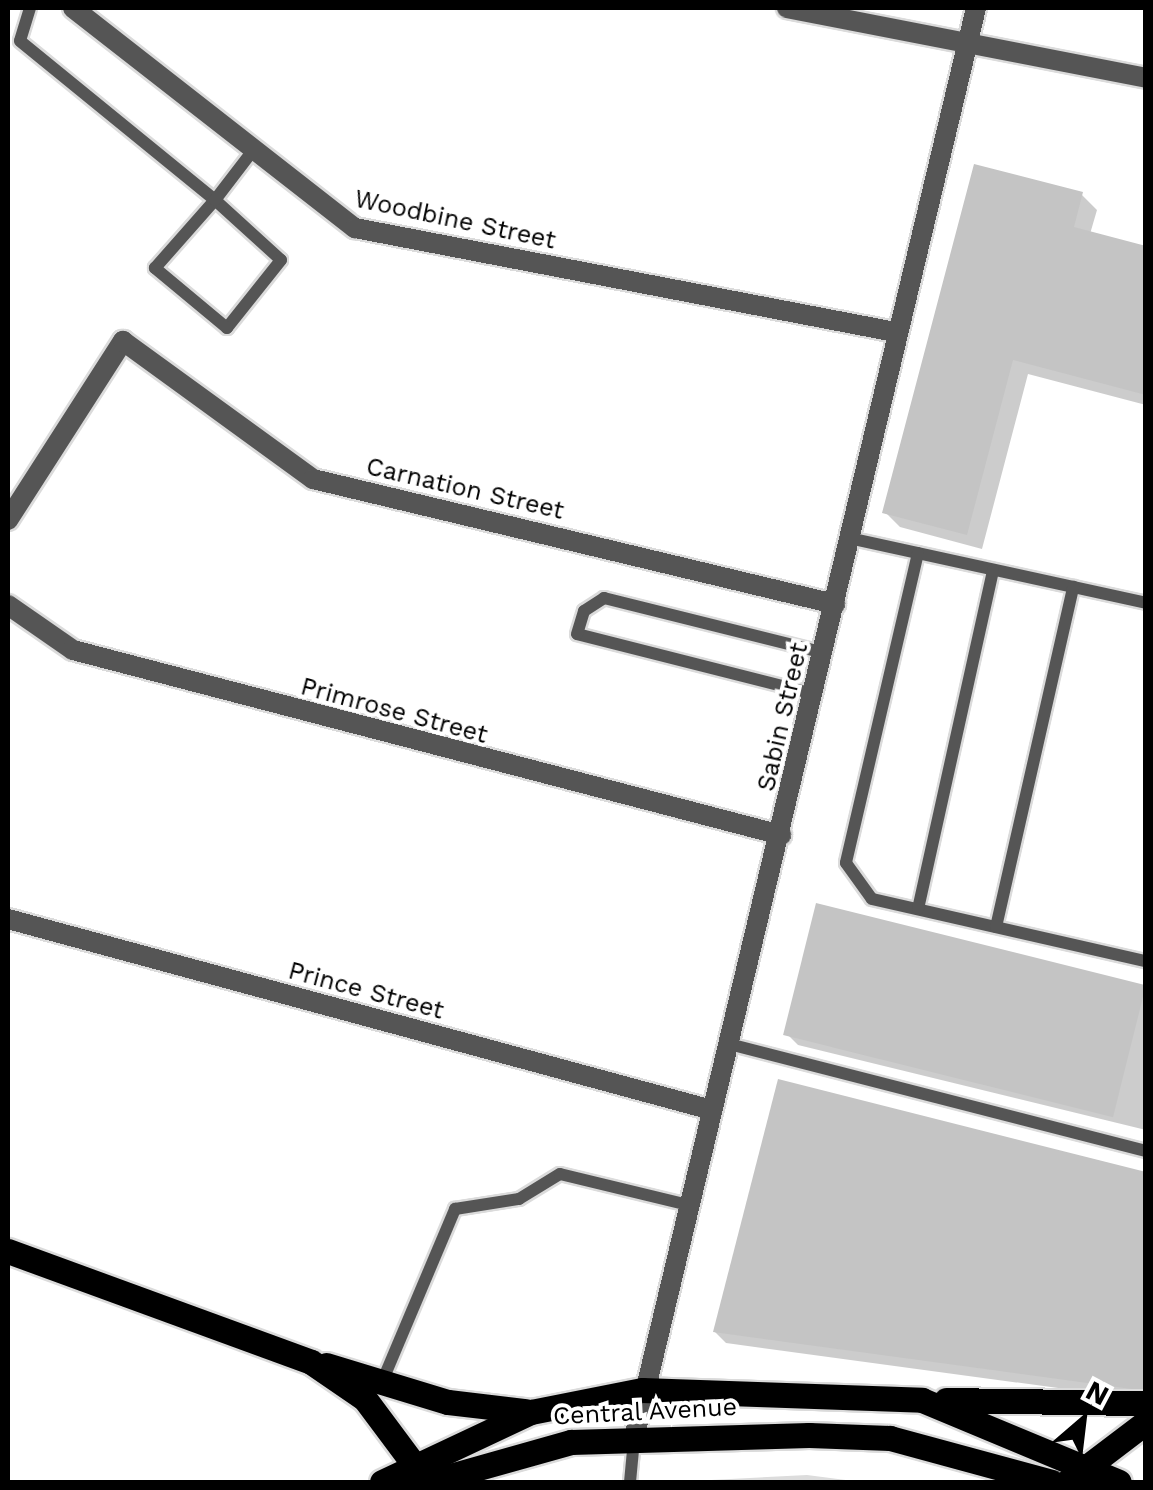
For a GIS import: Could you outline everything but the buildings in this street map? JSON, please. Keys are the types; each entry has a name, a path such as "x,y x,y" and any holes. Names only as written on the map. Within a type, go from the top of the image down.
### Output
{"main road":[{"path":"8,1251 312,1362 382,1382 531,1412"},
{"path":"312,1362 365,1399 418,1470"},
{"name":"Central Avenue","path":"531,1412 642,1390 922,1400 1076,1474 1118,1482"},
{"path":"922,1400 1146,1402"},
{"path":"382,1482 418,1470 446,1446 531,1412"},
{"path":"1076,1474 1146,1422"},
{"name":"Central Avenue","path":"418,1470 450,1476 513,1454 634,1438 890,1438 1052,1482"}],"street":[{"name":"Woodbine Street","path":"73,8 251,153 356,228 896,332"},
{"path":"787,8 1146,78"},
{"name":"Sabin Street","path":"634,1438 642,1390 781,835 852,539 896,332 976,8"},
{"name":"Carnation Street","path":"8,520 123,341 313,478 836,604"},
{"name":"Primrose Street","path":"8,606 73,650 781,835"},
{"name":"Prince Street","path":"8,918 712,1110"}],"lane":[{"path":"30,8 20,41 215,200 281,260 227,328 155,268 215,200 251,153"},
{"path":"852,539 1146,603"},
{"path":"918,553 846,863 872,898 1146,961"},
{"path":"918,909 992,570"},
{"path":"996,927 1073,587"},
{"path":"814,694 577,634 584,611 604,598 824,652"},
{"path":"729,1044 1146,1150"},
{"path":"382,1382 455,1208 519,1200 560,1174 688,1206"},
{"path":"630,1482 634,1438"}],"shaded area":[{"path":"807,1475 861,1482 673,1482"}]}
